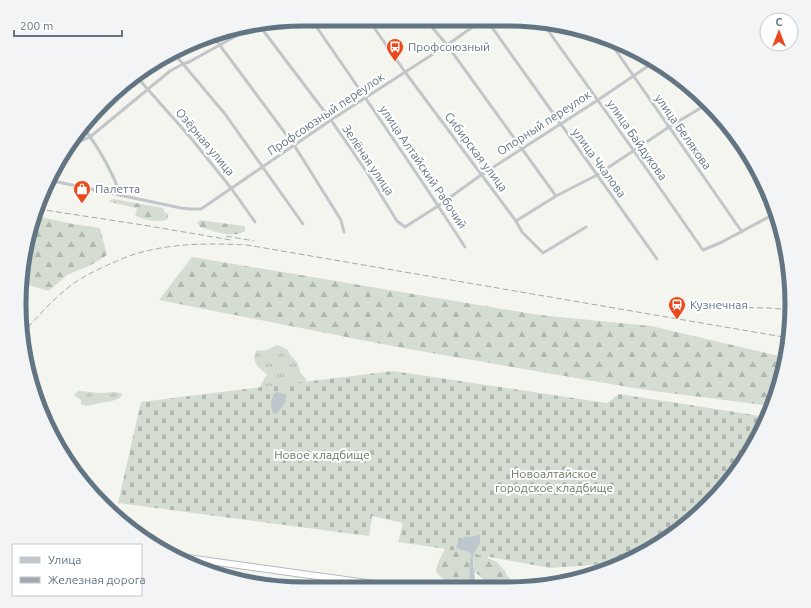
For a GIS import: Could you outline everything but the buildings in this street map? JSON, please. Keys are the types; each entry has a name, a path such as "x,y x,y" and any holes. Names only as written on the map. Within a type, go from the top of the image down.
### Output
{"highway":[{"path":"194,559 360,582"}],"street":[{"name":"улица Алтайский Рабочий","path":"316,26 465,247"},
{"name":"Сибирская улица","path":"373,26 516,221 522,232 543,253 586,227"},
{"path":"432,26 556,196"},
{"name":"Профсоюзный переулок","path":"121,196 181,208 201,209 365,97 476,26"},
{"name":"улица Чкалова","path":"489,26 657,259"},
{"name":"Зелёная улица","path":"262,29 331,120 366,171 396,220 405,227"},
{"name":"улица Байдукова","path":"547,29 703,250 742,232"},
{"path":"78,142 90,137 170,71 190,62 242,33"},
{"path":"216,40 294,145 341,220 344,232"},
{"name":"улица Белякова","path":"614,47 742,232"},
{"path":"177,57 225,114 303,224"},
{"name":"Опорный переулок","path":"405,227 438,206 481,175 649,65"},
{"name":"Озёрная улица","path":"139,80 190,137 231,188 255,222"},
{"path":"516,221 556,196 597,175 669,127 703,106"},
{"path":"86,131 117,184 121,196"},
{"path":"55,181 121,196"},
{"path":"742,232 770,216"}],"green space":[{"path":"114,199 163,208 168,214 168,219 156,221 138,217 135,215 137,210 136,208 109,201"},
{"path":"40,217 100,228 107,255 91,265 67,275 49,291 27,285 31,250"},
{"path":"200,220 243,226 245,227 245,231 234,234 217,232 200,227 197,223"},
{"path":"192,257 539,315 651,326 780,356 776,376 766,405 646,390 397,347 159,300"},
{"path":"278,345 288,350 290,355 296,361 302,375 306,379 307,386 260,388 267,374 261,370 255,362 254,359 256,351 268,350"},
{"path":"393,371 607,403 619,394 761,416 748,443 728,473 704,501 676,525 646,545 604,564 550,568 398,542 403,523 372,516 369,536 118,503 141,402"},
{"path":"78,391 99,393 117,392 122,394 122,396 112,401 86,406 81,404 81,400 74,394"},
{"path":"447,546 471,554 469,570 470,582 449,582 444,580 436,572"},
{"path":"474,551 487,554 488,558 497,562 505,571 507,576 514,582 486,582 474,572"}],"shaded area":[{"path":"277,392 285,394 286,399 278,413 274,414 271,409 271,404 274,394"},
{"path":"479,534 480,536 480,542 479,546 474,552 473,557 475,582 470,582 471,554 456,547 459,540 463,539 464,537"}],"railway":[{"path":"43,210 231,240"},
{"path":"226,236 254,241"},
{"path":"27,328 46,307 74,283 112,263 132,255 160,248 218,244 247,245 783,337"},
{"path":"712,307 785,309"}],"place":[{"name":"Профсоюзный","path":"395,62"},
{"name":"Палетта","path":"82,204"},
{"name":"Кузнечная","path":"677,320"}],"park label":[{"name":"Новое кладбище","path":"322,455"},
{"name":"Новоалтайское городское кладбище","path":"554,481"}]}
